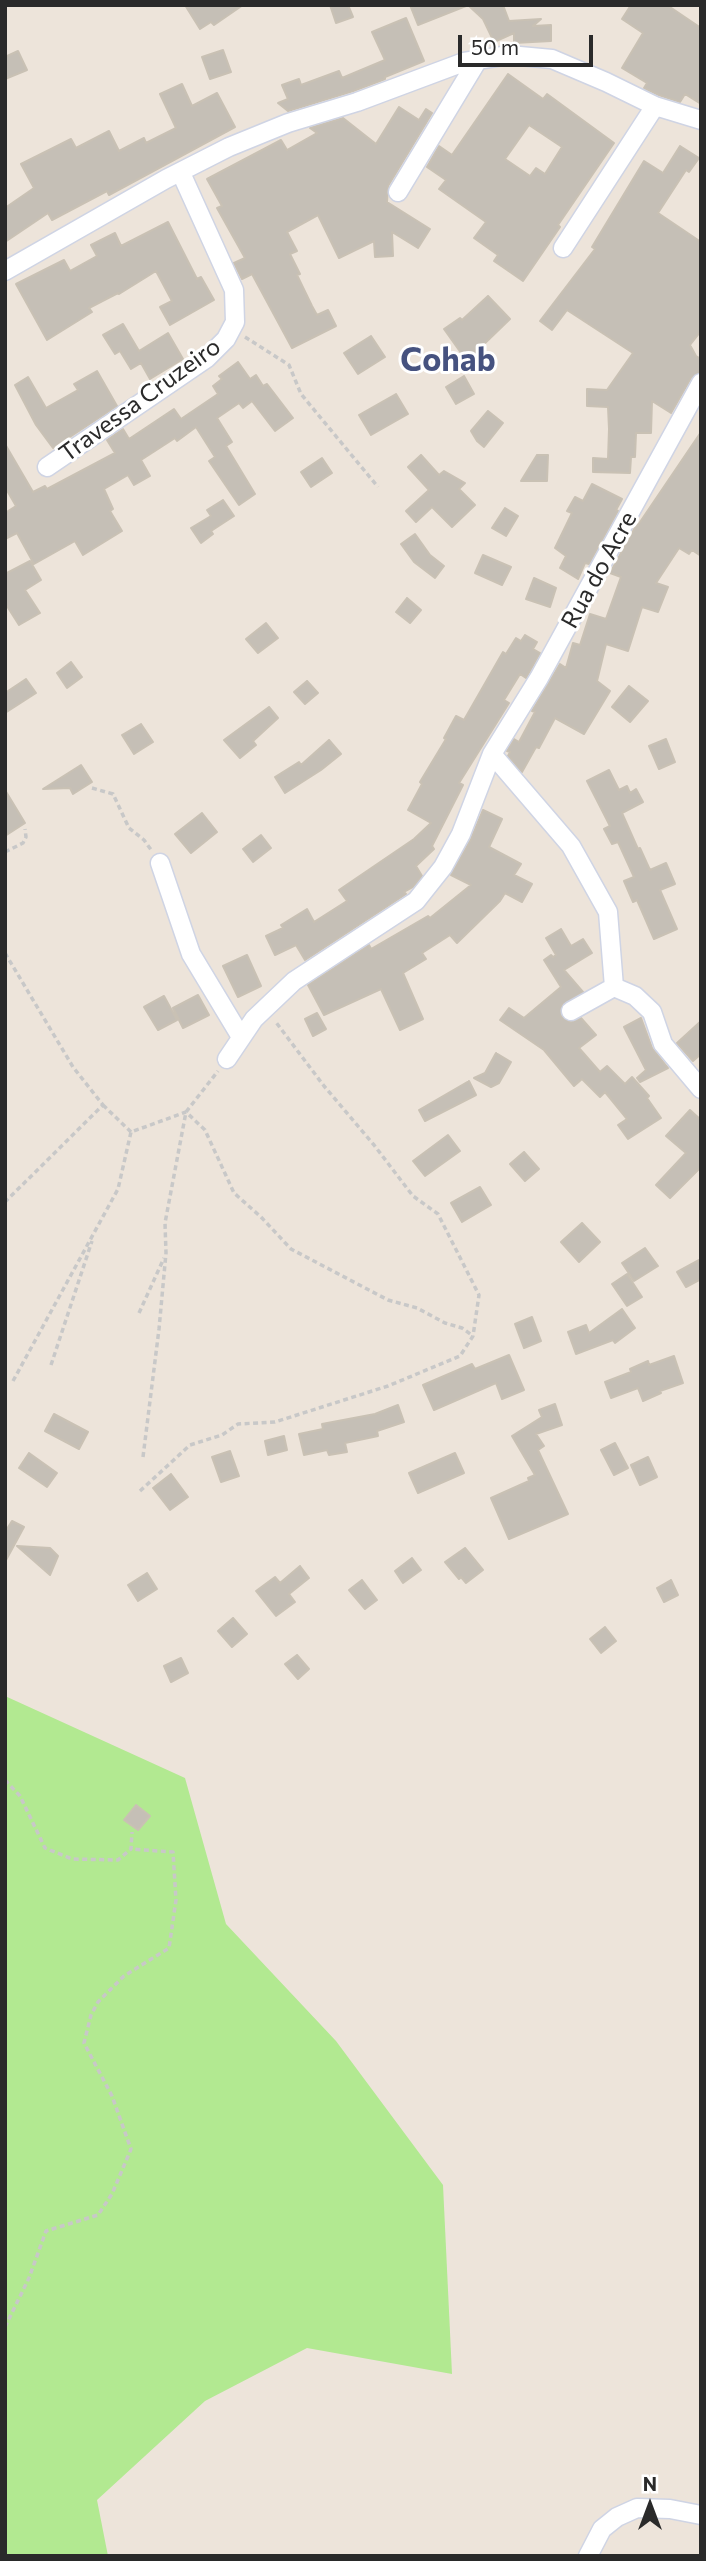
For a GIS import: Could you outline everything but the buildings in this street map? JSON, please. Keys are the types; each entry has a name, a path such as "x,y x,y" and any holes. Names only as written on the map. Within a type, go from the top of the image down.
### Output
{"street":[{"path":"5,271 229,148 288,122 356,102 437,71 480,58 509,55 552,59 655,106 701,120"},
{"path":"398,192 480,58"},
{"path":"563,248 655,106"},
{"name":"Travessa Cruzeiro","path":"47,467 207,358 226,339 232,328 237,315 234,290 181,173"},
{"name":"Rua do Acre","path":"227,1059 265,1007 307,970 416,901 443,867 461,834 492,754 539,678 701,383"},
{"path":"492,754 571,846 608,912 614,987"},
{"path":"160,863 191,954 241,1037"},
{"path":"571,1011 614,987"},
{"path":"614,987 635,996 652,1012 663,1044 701,1089"},
{"path":"588,2556 602,2529 617,2517 637,2508 670,2509 701,2515"}],"path":[{"path":"232,328 289,365 302,394 378,486"},
{"path":"92,788 113,794 129,828 144,840 160,863"},
{"path":"5,852 23,843 26,837 24,830"},
{"path":"5,953 73,1067 103,1105 131,1132"},
{"path":"140,1491 190,1445 222,1435 238,1424 275,1422 388,1387 460,1356 473,1336 480,1295 438,1214 413,1196 324,1086 265,1007"},
{"path":"143,1457 166,1253 165,1223 186,1112 227,1059"},
{"path":"5,1202 103,1105"},
{"path":"186,1112 205,1130 234,1193 291,1249 388,1300 417,1308 445,1323 462,1328 473,1336"},
{"path":"131,1132 186,1112"},
{"path":"13,1381 118,1189 131,1132"},
{"path":"51,1365 95,1230"},
{"path":"139,1313 166,1253"},
{"path":"5,1780 20,1796 46,1848 72,1859 93,1861 118,1860 131,1849 173,1852 176,1900 169,1948 124,1976 98,2002 91,2015 84,2043 112,2096 131,2149 112,2194 97,2215 46,2231 29,2278 5,2327"},
{"path":"131,1849 132,1832"}],"green space":[{"path":"5,1696 185,1778 226,1924 336,2041 443,2185 452,2374 307,2348 205,2401 97,2500 108,2556 5,2556"}],"district":[{"name":"Cohab","path":"448,360"}]}
